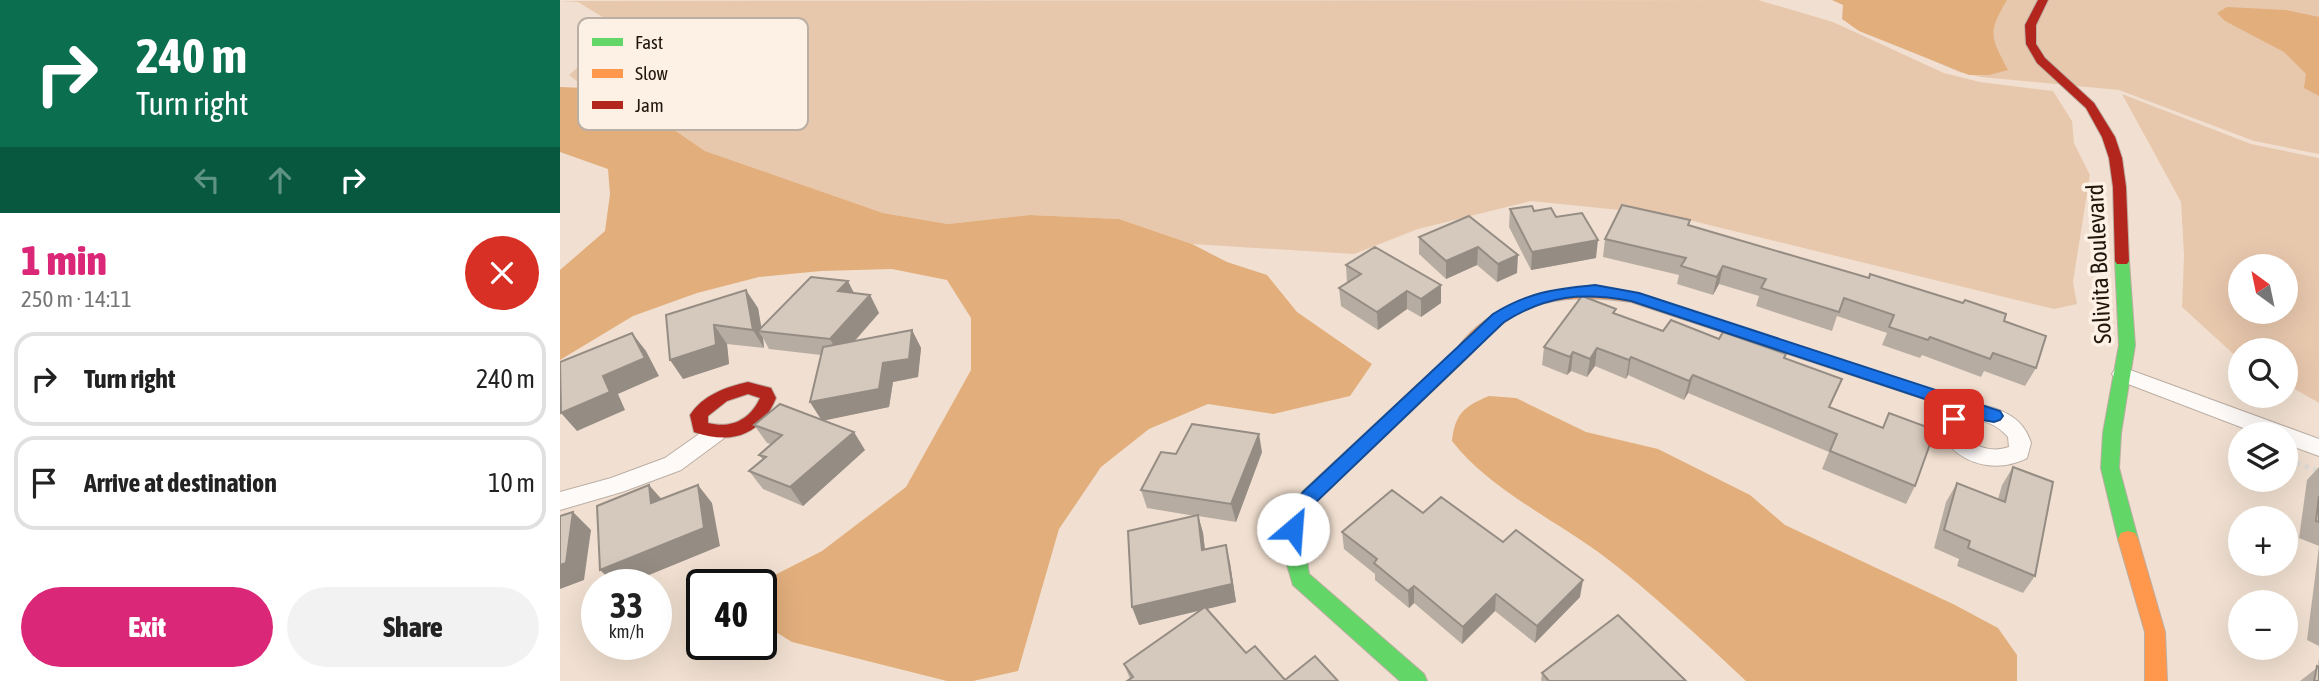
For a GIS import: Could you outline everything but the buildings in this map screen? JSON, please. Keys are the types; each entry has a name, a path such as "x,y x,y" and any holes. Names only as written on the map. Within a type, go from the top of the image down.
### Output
{"street":[{"name":"Solivita Boulevard","path":"2043,0 2028,25 2032,47 2095,112 2106,129 2117,163 2127,344 2110,440 2112,484 2149,609 2158,666 2156,681"},
{"path":"1416,681 1300,579 1293,561 1293,529 1309,497 1499,318 1523,303 1553,295 1595,290 1633,297 1994,416"},
{"path":"2122,374 2249,422"},
{"path":"560,501 614,486 673,464 716,433"},
{"path":"2298,441 2319,449"}],"path":[{"path":"2298,464 2319,471"}],"shaded area":[{"path":"1758,0 1833,22 1944,73 1980,82 2053,91 2072,121 2074,143 2090,175 2073,282 2077,304 2054,309 1668,215 1531,201 1418,229 1354,254 1192,244 1119,219 1030,215 948,224 883,213 705,151 674,130 808,130 808,18 604,18 578,2 560,1"},
{"path":"1832,0 2007,0 1996,20 1994,35 2008,70 1989,75 1969,75 1859,31 1842,19 1843,5"},
{"path":"1845,0 2319,0 2319,154 2254,141 2119,90 1981,77 1959,72 1873,34"},
{"path":"2227,7 2286,10 2319,17 2319,96 2304,88 2306,74 2284,52 2225,21 2217,13"},
{"path":"578,67 578,82 569,75"},
{"path":"560,87 578,88 578,130 674,130 705,151 883,213 948,224 1030,215 1119,219 1192,244 1227,262 1267,275 1297,312 1372,364 1350,396 1273,414 1208,404 1149,429 1101,467 1059,529 1018,671 973,681 947,681 792,642 777,633 777,574 822,551 906,487 971,370 971,318 947,280 892,269 821,271 759,277 697,293 633,316 560,360 560,270 605,231 610,194 608,169 560,152"},
{"path":"2122,94 2251,144 2319,158 2319,403 2298,391 2298,338 2228,338 2228,349 2182,307 2184,256 2181,202"},
{"path":"1489,396 1516,398 1586,432 1658,449 1750,495 1785,525 1998,628 2017,655 2017,681 1746,681 1620,569 1502,488 1467,458 1452,441 1453,431 1459,417 1468,407"}],"traffic: fast":[{"path":"2122,261 2127,345 2112,433 2110,468 2128,539"},
{"path":"1416,681 1300,579 1293,536 1309,497 1461,354"}],"traffic: slow":[{"path":"1461,354 1496,321 1532,301 1565,294 1616,294 1633,297 1994,416"},
{"path":"2128,539 2155,632 2156,681"}],"traffic: jam":[{"path":"2043,0 2030,25 2031,44 2041,60 2090,105 2109,137 2120,187 2122,261"},
{"path":"748,388 765,392 768,398 764,408 750,423 741,428 721,432 700,427 699,415 715,400 748,388"}],"route":[{"path":"1293,529 1309,497 1499,318 1523,303 1553,295 1595,290 1633,297 1994,416 1971,411 1961,413 1954,419"}]}
